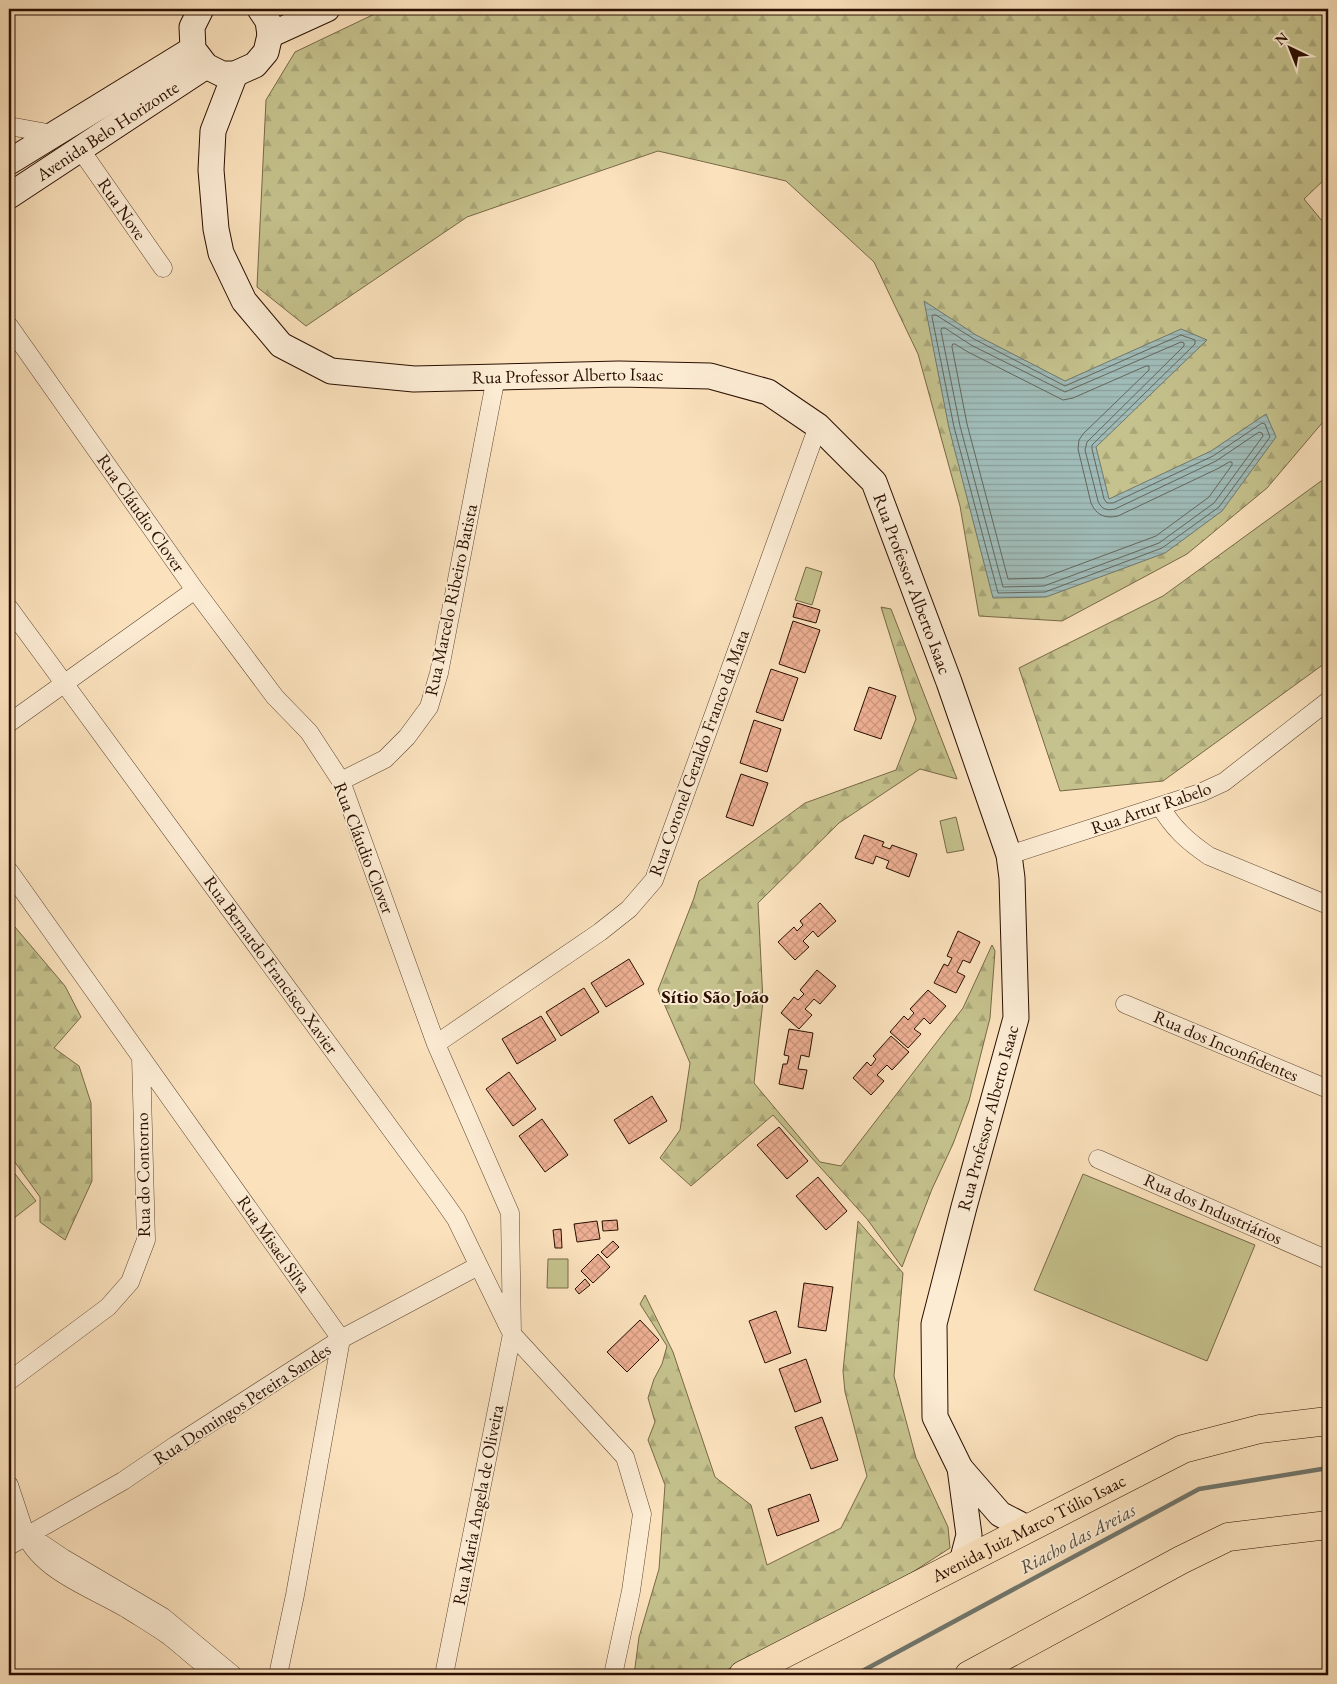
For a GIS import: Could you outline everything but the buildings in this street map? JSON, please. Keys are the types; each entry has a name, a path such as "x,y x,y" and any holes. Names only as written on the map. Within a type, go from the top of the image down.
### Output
{"main road":[{"path":"201,9 192,27 200,58 222,74 235,74 255,66 266,52 270,35 268,22 262,9"},
{"path":"270,35 327,9"},
{"name":"Avenida Belo Horizonte","path":"9,162 53,134 200,58"},
{"name":"Avenida Belo Horizonte","path":"9,196 80,150 200,58"},
{"name":"Rua Professor Alberto Isaac","path":"235,74 213,131 211,170 216,229 221,253 244,301 281,345 331,371 414,379 619,374 710,376 768,392 818,426 874,482 949,682 1009,855 1012,878 1016,1018 934,1324 935,1417 960,1468"},
{"name":"Avenida Juiz Marco Túlio Isaac","path":"743,1675 1183,1449 1260,1429 1328,1421"},
{"path":"960,1468 1000,1514 1027,1528"},
{"path":"960,1468 969,1535 962,1562"},
{"path":"969,1675 1181,1560 1228,1537 1328,1525"}],"street":[{"path":"9,126 53,134"},
{"name":"Rua Nove","path":"80,150 163,268"},
{"name":"Rua Cláudio Clover","path":"9,326 196,590 275,697 309,732 341,781 436,1044 510,1213 512,1334"},
{"name":"Rua Marcelo Ribeiro Batista","path":"341,781 385,759 407,737 428,707 439,673 496,377"},
{"name":"Rua Coronel Geraldo Franco da Mata","path":"436,1044 600,932 629,909 654,880 818,426"},
{"path":"9,723 196,590"},
{"name":"Rua Bernardo Francisco Xavier","path":"9,608 456,1219 512,1334 625,1457 642,1514 631,1591 613,1675"},
{"name":"Rua Artur Rabelo","path":"1009,855 1200,793 1224,782 1328,701"},
{"path":"1160,806 1171,825 1193,845 1209,856 1328,905"},
{"name":"Rua Misael Silva","path":"9,871 341,1339"},
{"name":"Rua dos Inconfidentes","path":"1125,1004 1328,1089"},
{"name":"Rua do Contorno","path":"9,1381 108,1308 130,1282 146,1240 141,1057"},
{"name":"Rua dos Industriários","path":"1098,1158 1328,1260"},
{"name":"Rua Domingos Pereira Sandes","path":"9,1546 123,1482 176,1445 341,1339 478,1266"},
{"name":"Rua Maria Angela de Oliveira","path":"444,1675 512,1334"},
{"path":"278,1675 295,1595 341,1339"},
{"path":"9,1485 30,1546 36,1552 77,1583 124,1608 168,1636 216,1675"},
{"path":"26,1536 35,1539 62,1558 163,1617 233,1675"}],"green space":[{"path":"385,9 1328,9 1328,176 1304,199 1328,228 1328,416 1267,488 1187,554 1062,621 979,616 960,506 918,354 874,262 786,181 658,151 467,217 306,326 257,287 266,100 295,52"},
{"path":"1328,476 1328,661 1163,781 1060,791 1019,668 1163,596"},
{"path":"806,567 822,572 812,605 795,600"},
{"path":"881,607 891,609 957,779 920,769 839,823 758,903 763,1001 754,1083 820,1162 841,1166 963,1008 992,945 995,951 990,1018 969,1101 902,1267 867,1219 773,1115 691,1186 660,1158 680,1130 690,1063 658,990 699,881 805,803 896,770 916,719"},
{"path":"956,817 964,850 947,853 940,821"},
{"path":"9,920 65,986 81,1017 54,1048 79,1066 91,1103 92,1181 65,1240 40,1222 40,1197 9,1154"},
{"path":"9,1166 36,1201 9,1222"},
{"path":"1083,1174 1255,1245 1207,1361 1034,1290"},
{"path":"858,1221 903,1273 894,1376 916,1458 948,1527 950,1548 902,1579 717,1675 634,1675 639,1637 659,1569 665,1485 648,1440 655,1422 648,1398 667,1346 640,1304 645,1295 673,1352 715,1477 751,1505 767,1565 841,1528 867,1476 845,1392 843,1371"},
{"path":"548,1259 568,1259 568,1288 547,1288"}],"water":[{"path":"924,301 976,335 1065,381 1181,329 1207,340 1096,447 1109,499 1211,451 1266,414 1276,437 1222,511 1165,553 1046,597 993,598 949,428"}],"waterway":[{"name":"Riacho das Areias","path":"855,1675 1199,1489 1328,1468"}],"district":[{"name":"Sítio São João","path":"715,996"}]}
